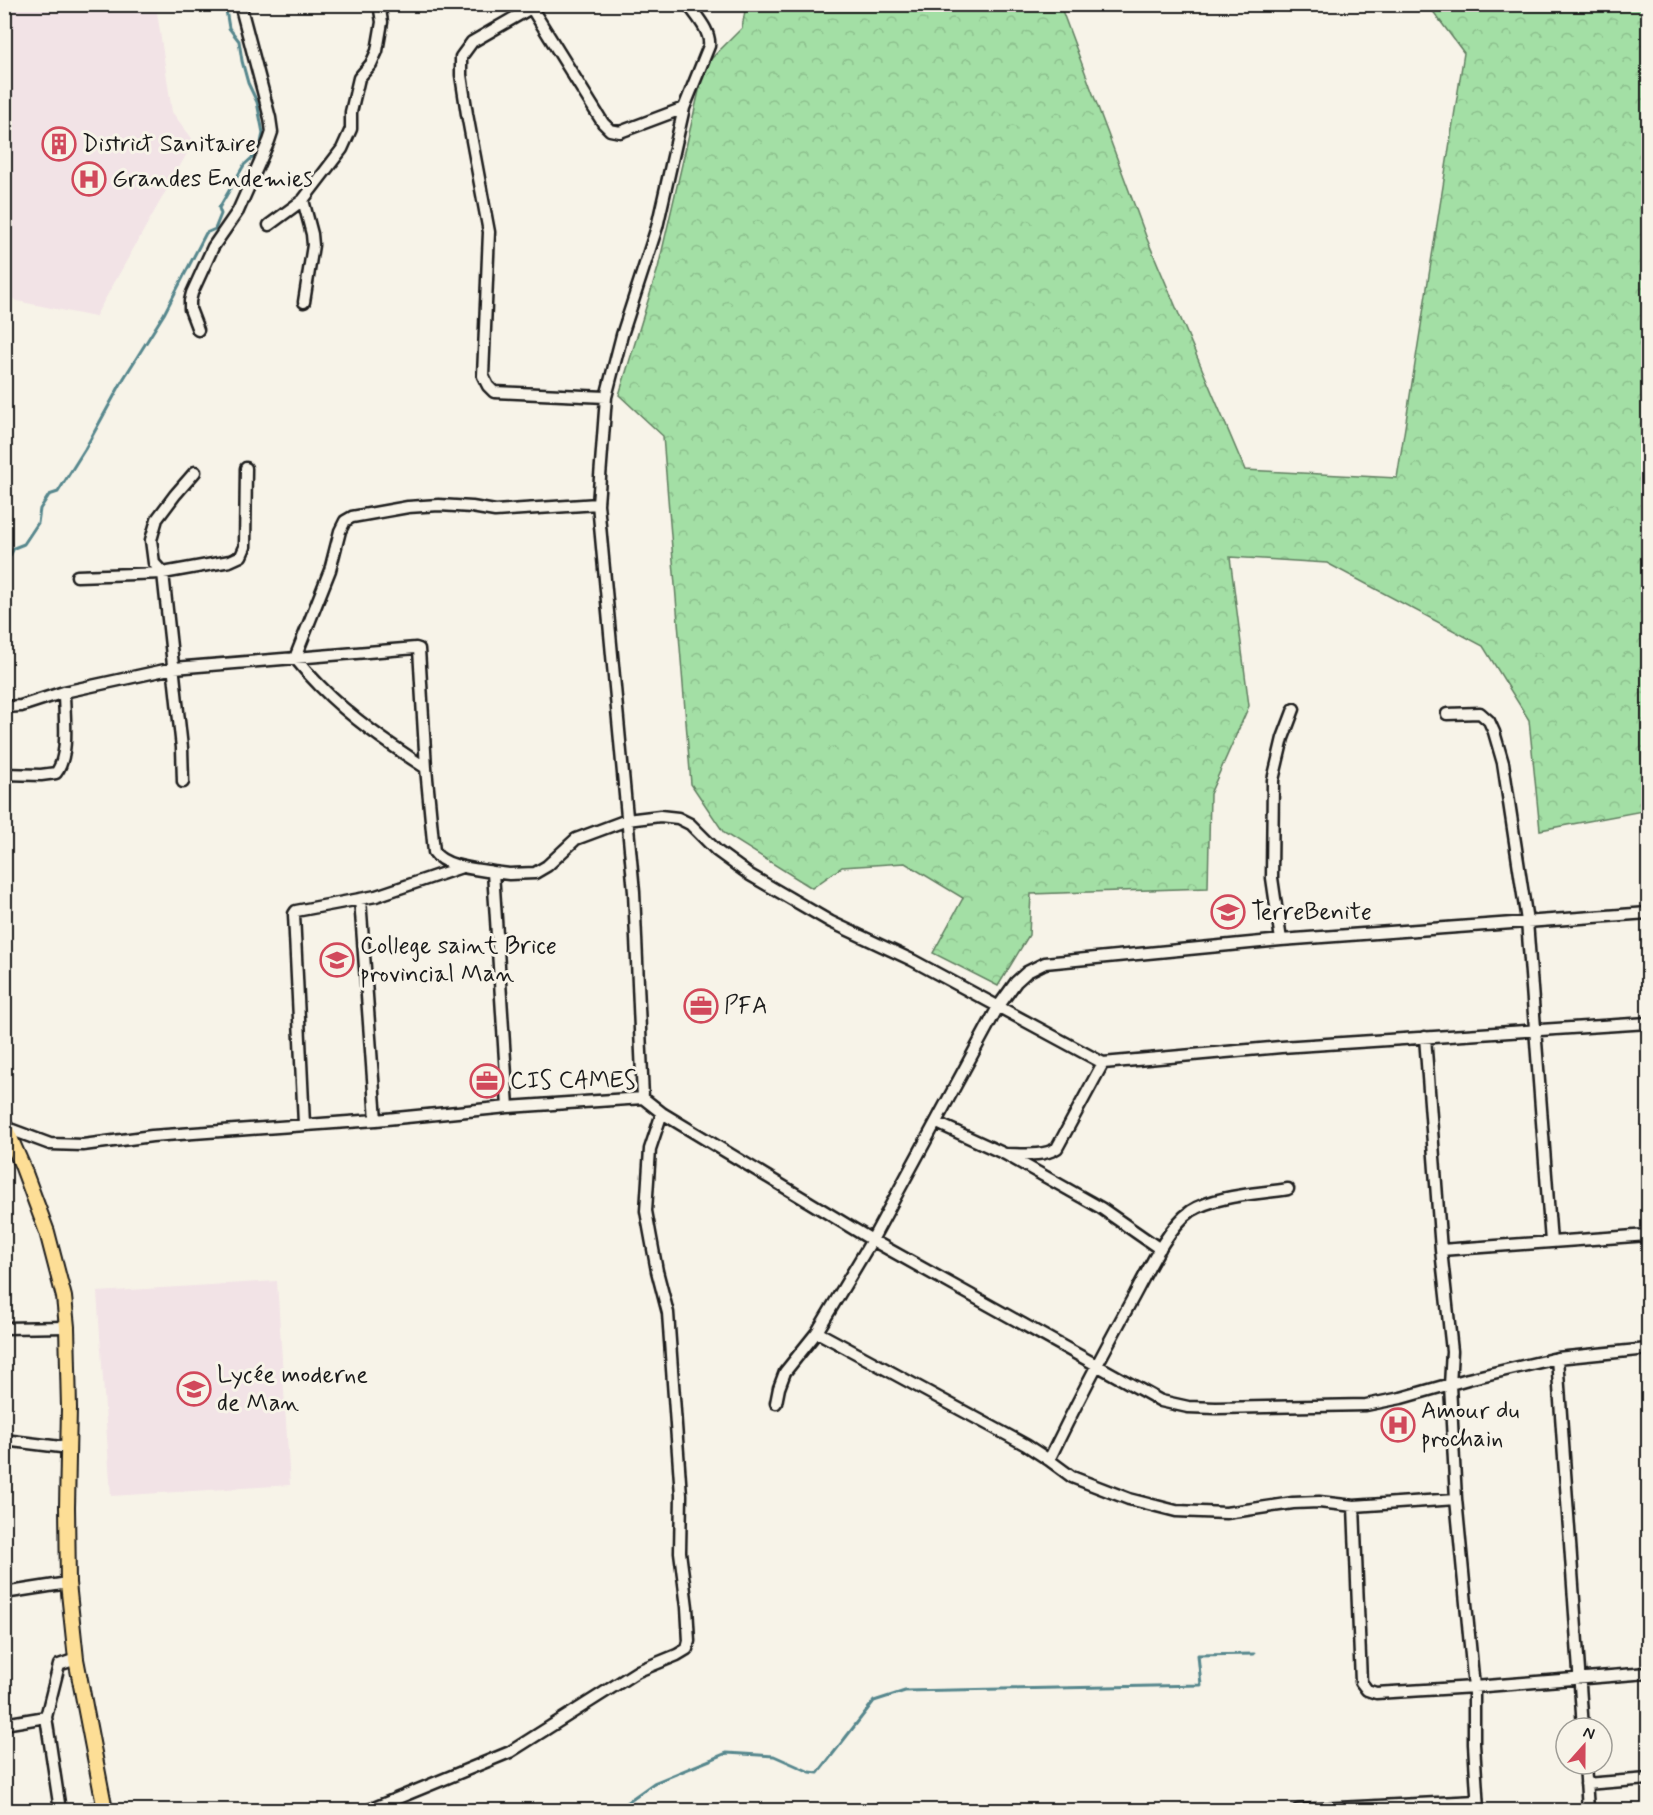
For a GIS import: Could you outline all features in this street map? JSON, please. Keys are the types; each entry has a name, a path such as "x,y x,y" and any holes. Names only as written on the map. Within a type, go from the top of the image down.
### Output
{"main road":[{"path":"6,1126 47,1232 64,1297 67,1327 69,1449 68,1583 76,1659 105,1808"}],"street":[{"path":"198,330 190,309 192,293 213,247 238,211 272,132 240,4"},
{"path":"269,225 303,200 342,149 351,129 351,112 359,78 371,64 376,51 382,22 379,4"},
{"path":"644,1098 634,892 598,504 606,398 622,335 657,227 684,108 709,46 710,39 688,4"},
{"path":"606,398 494,392 483,376 489,232 467,114 461,75 461,57 472,42 530,6 603,123 610,130 620,132 684,108"},
{"path":"303,200 313,245 304,302"},
{"path":"77,576 163,573 230,561 241,556 245,547 246,468"},
{"path":"183,782 182,748 163,573 154,563 152,540 157,519 195,472"},
{"path":"295,658 330,570 340,531 345,521 352,517 408,507 439,505 495,511 598,504"},
{"path":"4,707 21,706 64,692 174,668 416,648 419,649 434,852 438,856 462,867 509,874 535,873 547,866 576,839 627,819 660,816 678,819 690,824 717,851 750,875 831,922 912,960 1103,1063 1281,1047 1648,1023"},
{"path":"295,658 320,687 353,715 383,740 426,768"},
{"path":"4,774 56,773 61,766 64,754 64,692"},
{"path":"1281,940 1272,878 1273,780 1283,738 1294,709"},
{"path":"1447,714 1480,713 1489,721 1503,763 1527,921 1551,1242"},
{"path":"304,1124 293,916 296,911 376,896 462,867"},
{"path":"493,872 508,1107"},
{"path":"360,899 376,1120"},
{"path":"776,1403 785,1372 817,1332 872,1240 998,1007 1016,982 1027,972 1045,963 1281,940 1648,913"},
{"path":"1298,1810 1477,1806 1474,1687 1456,1499 1450,1385 1452,1351 1441,1250 1425,1037"},
{"path":"1005,1154 1037,1154 1057,1148 1103,1063"},
{"path":"6,1126 50,1144 83,1145 152,1136 644,1098 662,1113 872,1240 1161,1401 1188,1407 1366,1405 1557,1358 1648,1349"},
{"path":"369,1810 510,1752 638,1671 687,1649 689,1641 687,1607 680,1552 681,1495 668,1313 657,1271 646,1211 650,1149 662,1113"},
{"path":"937,1123 1005,1154 1101,1208 1160,1249"},
{"path":"1049,1460 1096,1366 1160,1249 1181,1219 1205,1204 1219,1200 1288,1189"},
{"path":"1441,1250 1648,1235"},
{"path":"4,1328 67,1327"},
{"path":"817,1332 1026,1445 1072,1477 1129,1499 1176,1511 1226,1513 1293,1503 1319,1502 1354,1506 1456,1499"},
{"path":"1557,1358 1582,1716"},
{"path":"4,1440 69,1449"},
{"path":"1354,1506 1361,1682 1367,1690 1376,1693 1648,1673"},
{"path":"4,1593 68,1583"},
{"path":"60,1810 46,1717 59,1665 76,1659"},
{"path":"4,1724 46,1717"},
{"path":"1586,1776 1588,1810"},
{"path":"1586,1784 1648,1779"},
{"path":"85,1810 105,1808"}],"shaded area":[{"name":"Grandes Endemies","path":"4,5 156,5 172,112 194,141 95,317 17,301 5,295"},
{"name":"Lycée moderne de Man","path":"277,1281 290,1485 111,1496 97,1292"}],"green space":[{"path":"1437,4 1648,5 1648,810 1540,830 1529,720 1483,646 1327,563 1230,557 1249,706 1210,794 1208,888 1031,894 1029,935 998,986 933,953 963,898 905,863 842,867 812,888 724,833 691,784 663,436 619,395 658,268 705,65 742,28 746,5 1060,5 1147,239 1245,470 1397,478 1464,53 1432,10"}],"waterway":[{"path":"4,567 14,548 24,544 38,523 40,509 49,495 58,492 85,449 124,378 164,314 206,233 215,229 221,214 219,208 244,165 255,155 261,143 263,133 257,102 248,83 239,41 229,28 225,4"},
{"path":"616,1810 654,1783 727,1753 774,1756 810,1772 818,1773 874,1701 905,1691 1201,1685 1198,1655 1254,1654"}],"place":[{"name":"District Sanitaire","path":"59,144"},
{"name":"Grandes Endemies","path":"89,179"},
{"name":"TerreBenite","path":"1228,912"},
{"name":"College saint Brice provincial Man","path":"337,960"},
{"name":"PFA","path":"701,1006"},
{"name":"CIS CAMES","path":"487,1081"},
{"name":"Lycée moderne de Man","path":"194,1389"},
{"name":"Amour du prochain","path":"1398,1425"}]}
